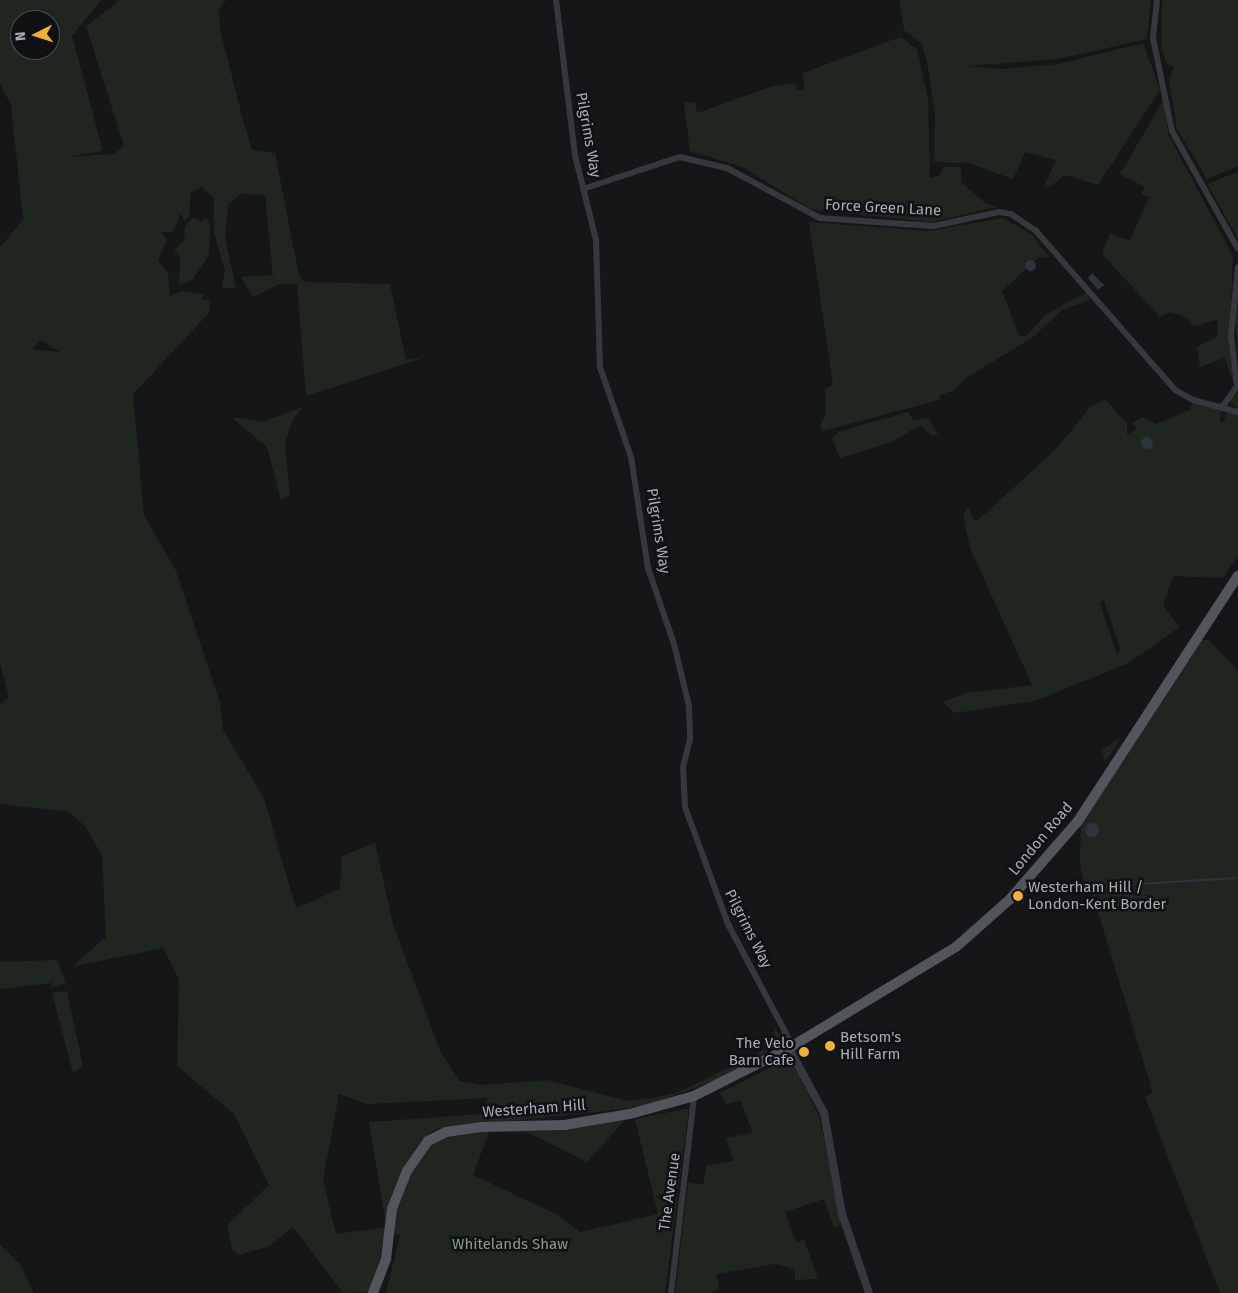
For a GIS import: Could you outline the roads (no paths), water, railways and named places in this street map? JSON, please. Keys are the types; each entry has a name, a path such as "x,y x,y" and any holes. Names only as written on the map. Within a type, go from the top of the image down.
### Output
{"main road":[{"name":"London Road","path":"791,1046 956,948 1010,899 1078,821 1238,576"},
{"name":"Westerham Hill","path":"373,1293 386,1259 392,1209 407,1171 428,1141 446,1132 481,1127 564,1125 636,1113 694,1096 791,1046"}],"street":[{"name":"Pilgrims Way","path":"556,0 569,121 597,254 600,367 631,458 648,568 674,644 689,706 691,728 682,787 688,822 728,924 824,1113 842,1214 869,1293"},
{"path":"1157,0 1153,38 1172,130 1238,249"},
{"name":"Force Green Lane","path":"584,189 680,157 727,168 820,218 933,226 999,212 1011,214 1036,231 1175,390 1193,400 1238,412"},
{"path":"1222,407 1237,386 1231,335 1238,267"},
{"name":"The Avenue","path":"672,1293 694,1096"}],"waterway":[{"path":"1138,884 1236,878"}],"place":[{"name":"Westerham Hill / London-Kent Border","path":"1018,896"},
{"name":"Betsom's Hill Farm","path":"830,1046"},
{"name":"The Velo Barn Cafe","path":"804,1052"}],"park label":[{"name":"Whitelands Shaw","path":"510,1245"}]}
